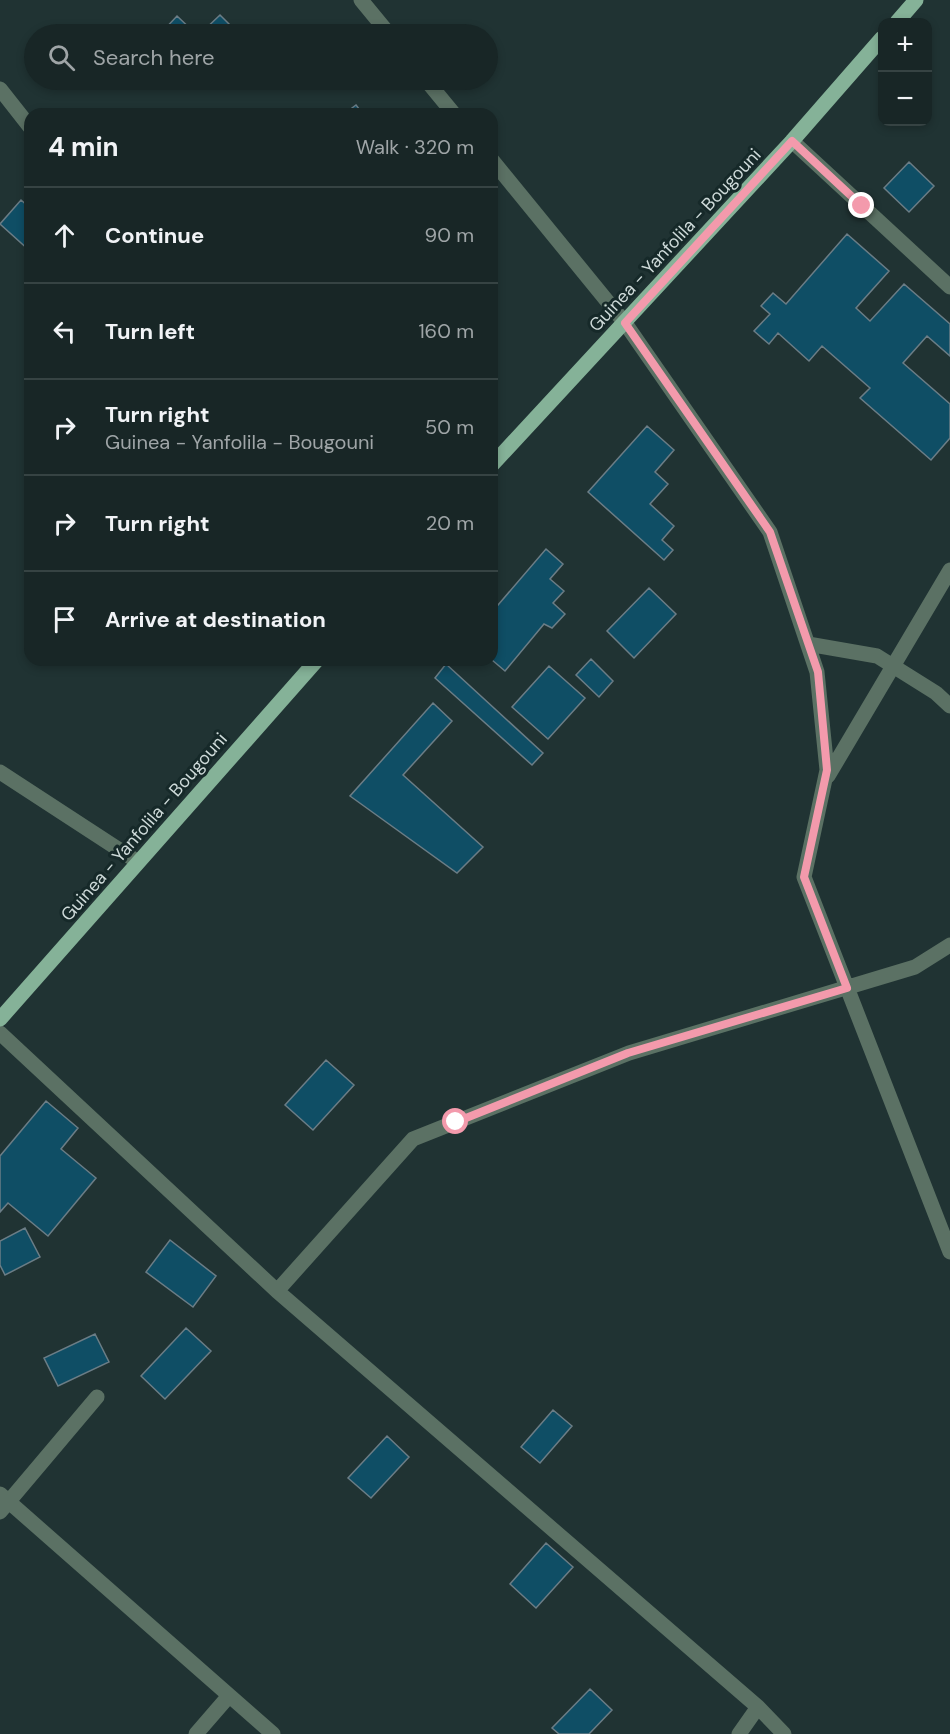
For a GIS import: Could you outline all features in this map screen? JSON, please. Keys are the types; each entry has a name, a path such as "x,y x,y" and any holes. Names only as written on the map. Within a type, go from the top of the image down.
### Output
{"main road":[{"path":"900,18 916,0"},
{"name":"Guinea - Yanfolila - Bougouni","path":"498,459 792,141 878,43"},
{"name":"Guinea - Yanfolila - Bougouni","path":"0,1019 307,666"}],"street":[{"path":"361,0 381,24"},
{"path":"0,89 24,119"},
{"path":"434,90 449,108"},
{"path":"792,141 950,287"},
{"path":"498,167 625,323 770,532 818,672 827,770 804,877 950,1252"},
{"path":"825,782 950,570"},
{"path":"808,645 877,656 936,693 950,706"},
{"path":"0,772 138,862"},
{"path":"277,1291 413,1139 628,1053 915,967 950,945"},
{"path":"0,1033 277,1291 758,1707 784,1734"},
{"path":"97,1397 3,1503 273,1734"},
{"path":"196,1734 228,1697"},
{"path":"739,1734 758,1707"}],"building":[{"path":"220,15 229,24 211,24"},
{"path":"177,16 185,24 170,24"},
{"path":"909,162 934,186 909,212 884,188"},
{"path":"21,200 24,203 24,246 0,224"},
{"path":"847,234 889,271 856,308 870,321 904,284 950,324 950,356 927,336 903,363 950,404 950,438 931,460 860,398 870,388 822,346 809,361 778,333 769,344 754,331 770,314 761,306 773,293 786,304"},
{"path":"647,426 674,450 655,472 668,484 650,504 674,526 662,540 673,550 664,560 588,492"},
{"path":"546,549 563,564 550,579 564,591 553,603 565,614 552,628 544,624 505,671 498,665 498,605"},
{"path":"649,588 676,614 634,658 607,631"},
{"path":"591,659 613,681 599,697 576,675"},
{"path":"444,666 448,666 543,753 532,765 435,678"},
{"path":"549,666 585,698 548,739 512,707"},
{"path":"433,703 452,721 403,775 483,847 457,873 350,796"},
{"path":"326,1060 354,1085 313,1130 285,1105"},
{"path":"46,1101 78,1128 61,1149 96,1178 48,1236 8,1203 0,1212 0,1156"},
{"path":"25,1228 40,1257 5,1275 0,1265 0,1241"},
{"path":"170,1240 216,1276 193,1307 146,1272"},
{"path":"186,1328 211,1351 165,1399 141,1376"},
{"path":"95,1334 109,1362 58,1386 44,1358"},
{"path":"553,1410 572,1426 540,1463 521,1447"},
{"path":"387,1436 409,1457 371,1498 348,1478"},
{"path":"546,1543 573,1567 536,1608 510,1584"},
{"path":"590,1689 612,1710 589,1734 559,1734 552,1728"}],"route":[{"path":"456,1122 628,1053 847,988 804,877 827,770 818,672 770,532 625,323 792,141 862,206"}]}
